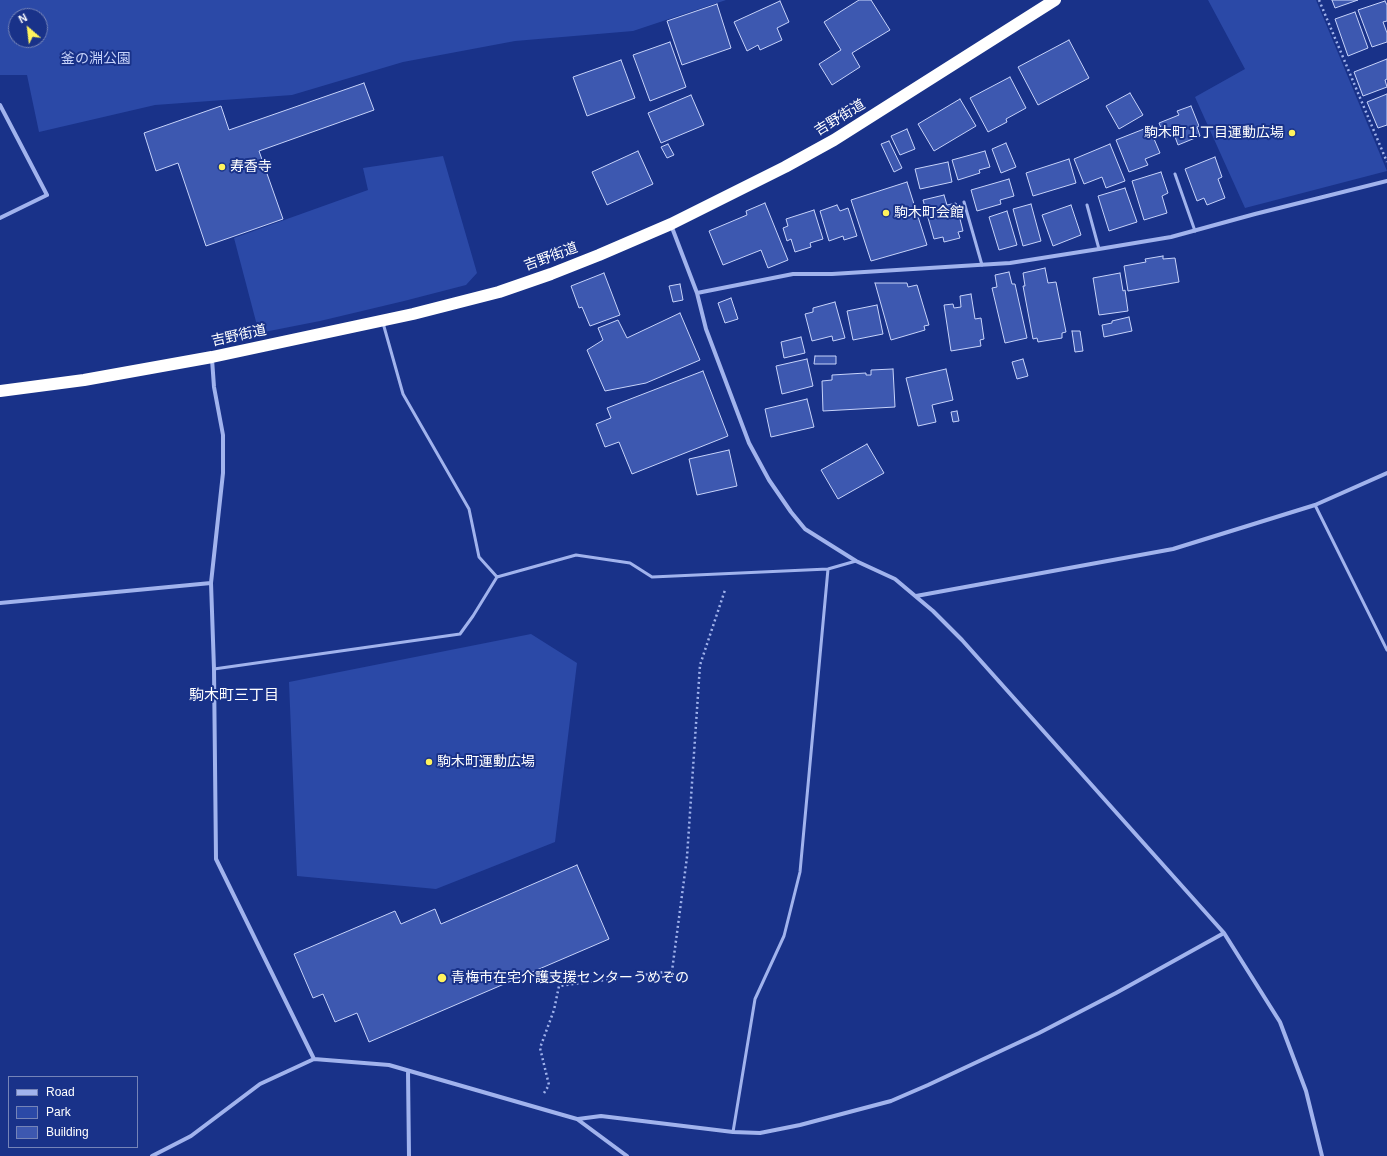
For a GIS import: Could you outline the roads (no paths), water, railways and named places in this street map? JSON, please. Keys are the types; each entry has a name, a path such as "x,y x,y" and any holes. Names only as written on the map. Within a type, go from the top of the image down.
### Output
{"highway":[{"name":"吉野街道","path":"0,391 84,380 212,357 383,321 500,292 551,274 600,255 671,224 785,167 834,140 1056,0"}],"street":[{"path":"0,105 47,195 0,218"},
{"path":"697,293 793,274 832,274 982,265 1100,249 1171,237 1387,181"},
{"path":"671,224 697,293 706,329 749,443 769,480 791,512 805,529 856,561 895,579 933,611 962,640 1224,933 1280,1022 1306,1092 1322,1156"},
{"path":"212,357 214,387 223,435 223,473 211,583 214,669 216,859 314,1059"},
{"path":"916,596 1173,549 1315,506 1387,472"},
{"path":"0,603 211,583"},
{"path":"578,1119 601,1116 760,1134 891,1101 928,1086 1039,1033 1116,993 1224,933"},
{"path":"152,1156 190,1136 260,1084 314,1059 389,1065 578,1119 627,1156"},
{"path":"408,1071 409,1156"}],"lane":[{"path":"1175,174 1196,231"},
{"path":"964,202 982,265"},
{"path":"1086,205 1100,249"},
{"path":"383,321 403,394 469,509 480,557 497,576"},
{"path":"1315,506 1387,650"},
{"path":"214,669 460,634 473,616 497,576 576,555 630,563 652,576 828,569 856,561"},
{"path":"733,1132 755,1000 784,936 800,872 828,569"}],"place":[{"name":"駒木町１丁目運動広場","path":"1292,133"},
{"name":"寿香寺","path":"222,167"},
{"name":"駒木町会館","path":"886,213"},
{"name":"駒木町運動広場","path":"429,762"},
{"name":"青梅市在宅介護支援センターうめぞの","path":"442,978"}],"district":[{"name":"駒木町三丁目","path":"234,696"}],"park label":[{"name":"釜の淵公園","path":"96,59"}]}
